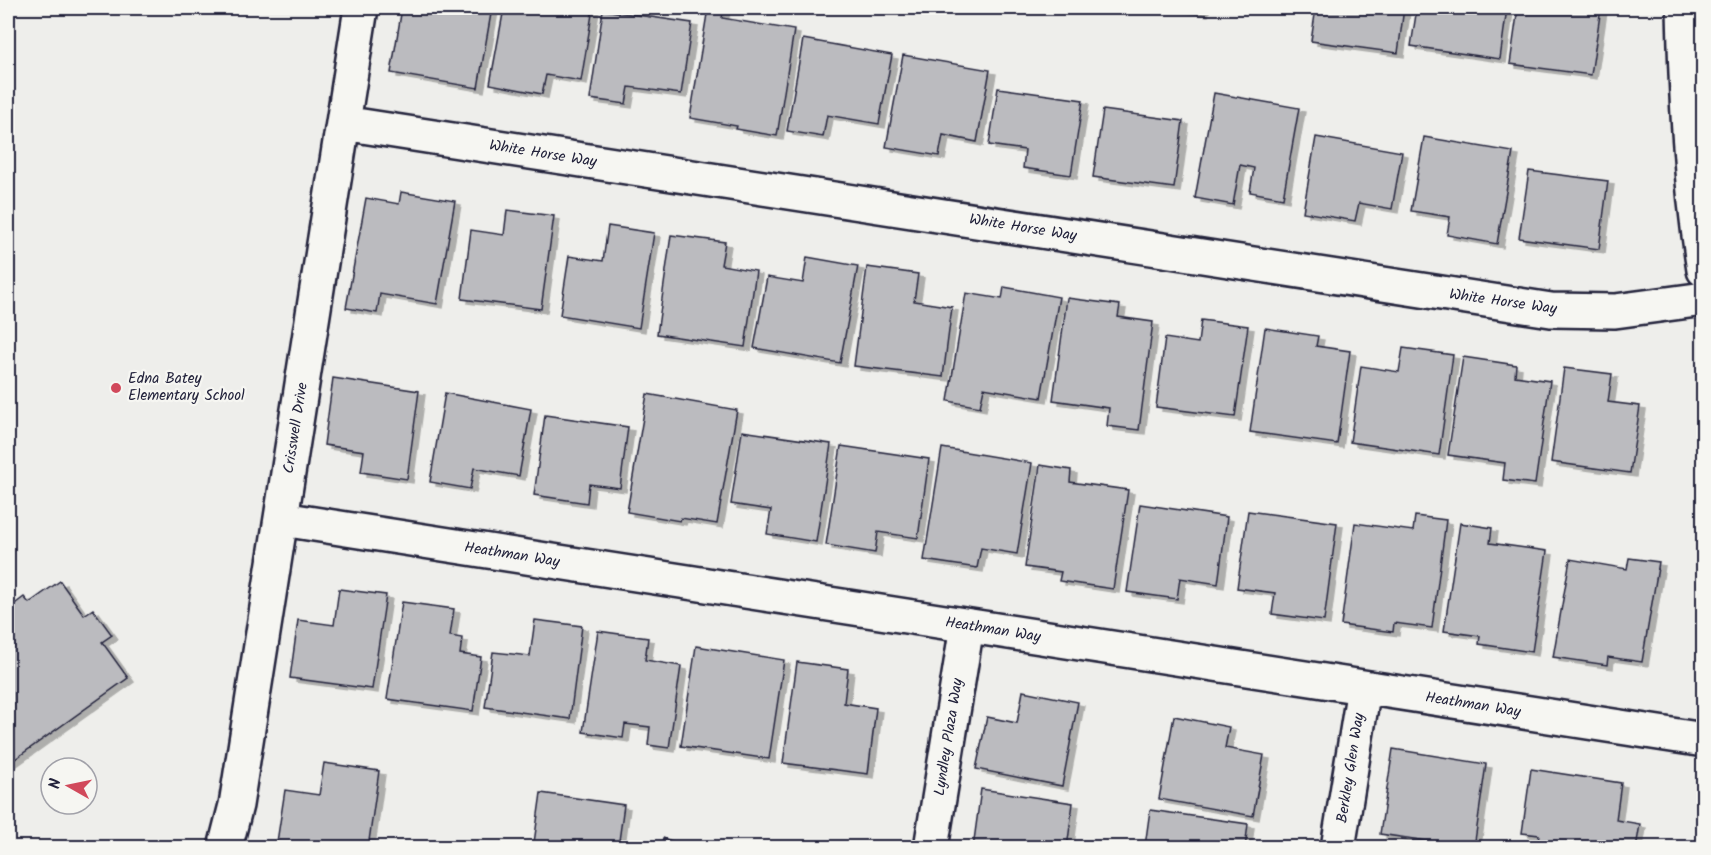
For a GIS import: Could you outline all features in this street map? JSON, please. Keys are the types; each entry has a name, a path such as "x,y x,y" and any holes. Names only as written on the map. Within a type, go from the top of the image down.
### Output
{"street":[{"name":"Crisswell Drive","path":"225,848 237,805 361,8"},
{"path":"1684,8 1686,109 1695,216 1704,270"},
{"name":"White Horse Way","path":"343,123 1551,310 1615,311 1704,299"},
{"name":"Heathman Way","path":"282,519 1704,740"},
{"name":"Lyndley Plaza Way","path":"932,848 967,626"},
{"name":"Berkley Glen Way","path":"1338,848 1364,688"}],"building":[{"path":"402,8 492,8 478,88 391,73"},
{"path":"504,8 593,8 581,81 546,75 542,94 490,84"},
{"path":"708,8 724,8 722,18 794,30 777,136 690,118"},
{"path":"1173,8 1203,8 1202,12"},
{"path":"1316,8 1404,8 1398,53 1311,41"},
{"path":"1417,8 1507,8 1500,59 1411,46"},
{"path":"1518,8 1601,8 1591,75 1510,64"},
{"path":"603,10 692,23 681,94 629,87 626,104 590,99"},
{"path":"803,39 892,55 879,124 827,115 823,137 787,131"},
{"path":"903,55 990,70 977,142 943,135 939,156 886,147"},
{"path":"998,88 1083,100 1071,175 1023,168 1025,150 989,145"},
{"path":"1214,93 1299,108 1283,198 1250,192 1254,168 1240,165 1233,205 1195,198"},
{"path":"1103,110 1183,121 1174,188 1093,177"},
{"path":"1316,137 1402,152 1392,209 1359,203 1355,221 1303,212"},
{"path":"1424,137 1513,152 1497,244 1447,235 1450,217 1411,211"},
{"path":"1529,171 1608,181 1599,249 1519,238"},
{"path":"401,192 455,201 437,304 380,294 377,313 346,308 366,198 399,204"},
{"path":"507,210 554,216 541,309 462,299 471,230 504,235"},
{"path":"608,226 654,233 639,328 560,315 569,256 603,261"},
{"path":"671,235 725,242 721,265 756,271 745,347 657,334"},
{"path":"807,257 858,266 840,363 754,348 767,277 803,283"},
{"path":"867,267 918,274 914,301 952,307 943,377 854,366"},
{"path":"1004,287 1059,297 1041,398 984,388 980,407 948,401 966,293 1002,299"},
{"path":"1067,298 1120,305 1118,317 1153,322 1139,430 1107,426 1109,408 1053,400"},
{"path":"1201,320 1248,326 1235,417 1156,407 1165,338 1198,343"},
{"path":"1265,328 1318,336 1316,346 1350,351 1337,444 1250,432"},
{"path":"1403,348 1453,355 1439,455 1350,442 1361,366 1399,372"},
{"path":"1463,357 1516,365 1515,376 1550,381 1535,484 1503,480 1505,463 1448,455"},
{"path":"1564,368 1612,374 1608,402 1640,406 1630,473 1551,462"},
{"path":"333,378 419,391 407,479 361,472 364,451 324,445"},
{"path":"445,393 531,409 519,476 474,468 470,489 430,482"},
{"path":"647,394 737,410 717,524 681,518 680,521 627,512"},
{"path":"545,415 628,427 620,488 589,484 587,503 534,495"},
{"path":"742,431 831,444 816,542 767,534 771,510 731,504"},
{"path":"841,446 929,459 918,538 878,532 875,553 826,545"},
{"path":"942,448 1032,463 1017,554 981,548 977,568 924,560"},
{"path":"1040,465 1071,470 1070,482 1128,490 1113,589 1059,581 1061,572 1025,567"},
{"path":"1140,504 1227,517 1218,584 1180,578 1177,599 1127,592"},
{"path":"1248,511 1337,523 1324,621 1272,614 1275,593 1237,588"},
{"path":"1415,516 1446,520 1432,628 1394,623 1393,632 1341,625 1355,523 1413,531"},
{"path":"1460,523 1492,528 1490,543 1547,551 1532,652 1479,644 1480,636 1444,631"},
{"path":"1629,558 1659,562 1642,662 1608,657 1607,665 1553,657 1570,559 1627,569"},
{"path":"60,581 84,615 93,609 112,635 102,642 128,678 8,764 8,609 24,597 29,603"},
{"path":"339,589 386,595 372,689 290,678 298,620 334,625"},
{"path":"402,602 454,609 450,636 462,638 460,654 481,657 473,711 387,699"},
{"path":"535,620 582,626 570,719 485,707 493,652 530,656"},
{"path":"598,631 648,638 645,660 681,666 669,748 648,745 650,727 625,724 623,738 583,732"},
{"path":"696,646 784,660 769,759 681,746"},
{"path":"797,662 848,669 844,703 876,708 868,774 783,763"},
{"path":"1023,691 1078,702 1062,786 976,769 987,717 1017,723"},
{"path":"1174,716 1229,727 1225,748 1264,755 1253,816 1159,799"},
{"path":"1393,749 1486,764 1474,848 1380,834"},
{"path":"324,763 379,771 368,848 313,848 277,842 285,790 319,795"},
{"path":"1531,769 1621,783 1616,820 1640,824 1636,848 1537,848 1539,835 1522,833"},
{"path":"981,789 1073,803 1067,848 973,848"},
{"path":"541,793 624,805 618,848 554,848 534,843"},
{"path":"1150,810 1248,824 1245,848 1145,846"},
{"path":"663,838 691,848 660,848"}],"place":[{"name":"Edna Batey Elementary School","path":"116,388"}]}
